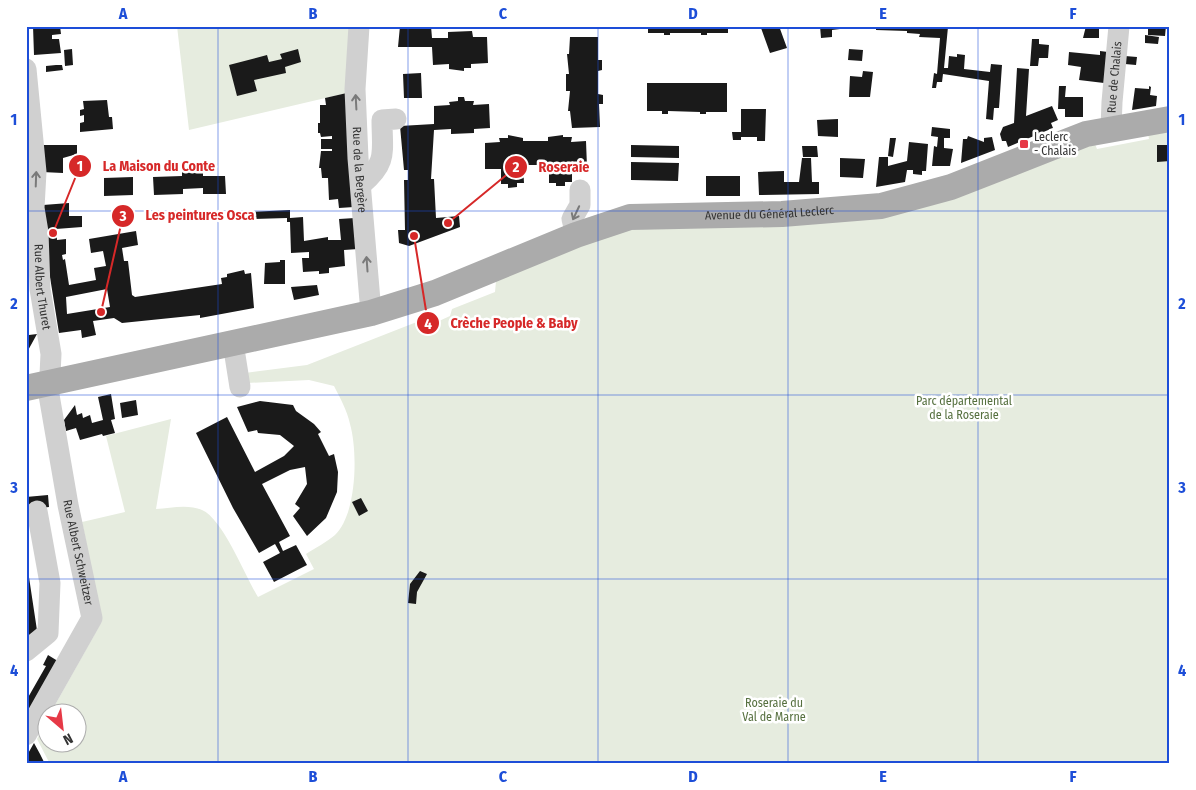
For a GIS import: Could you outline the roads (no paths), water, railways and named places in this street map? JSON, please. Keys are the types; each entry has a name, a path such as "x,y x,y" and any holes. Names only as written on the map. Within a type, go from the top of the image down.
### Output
{"main road":[{"name":"Avenue du Général Leclerc","path":"37,386 372,313 435,293 576,236 630,217 782,214 881,206 951,187 1086,134 1111,128 1170,120"}],"street":[{"name":"Rue de la Bergère","path":"359,26 359,56 355,74 358,158 362,184 372,313"},
{"name":"Rue de Chalais","path":"1111,128 1120,26"},
{"name":"Rue Albert Thuret","path":"26,69 36,172 34,208 38,232 40,289 51,354 37,386"},
{"path":"362,184 376,173 382,161 382,120 396,120"},
{"path":"576,236 572,219 580,205 580,190"},
{"path":"233,344 240,387"},
{"name":"Rue Albert Schweitzer","path":"26,736 92,618 68,505 37,386"},
{"path":"26,651 48,634 50,583 32,512 68,505"}],"place":[{"name":"Leclerc - Chalais","path":"1024,144"},
{"name":"Roseraie","path":"448,223"},
{"name":"La Maison du Conte","path":"53,233"},
{"name":"Crèche People & Baby","path":"414,236"},
{"name":"Les peintures Osca","path":"101,312"}],"park label":[{"name":"Parc départemental de la Roseraie","path":"964,408"},
{"name":"Roseraie du Val de Marne","path":"774,710"}]}
